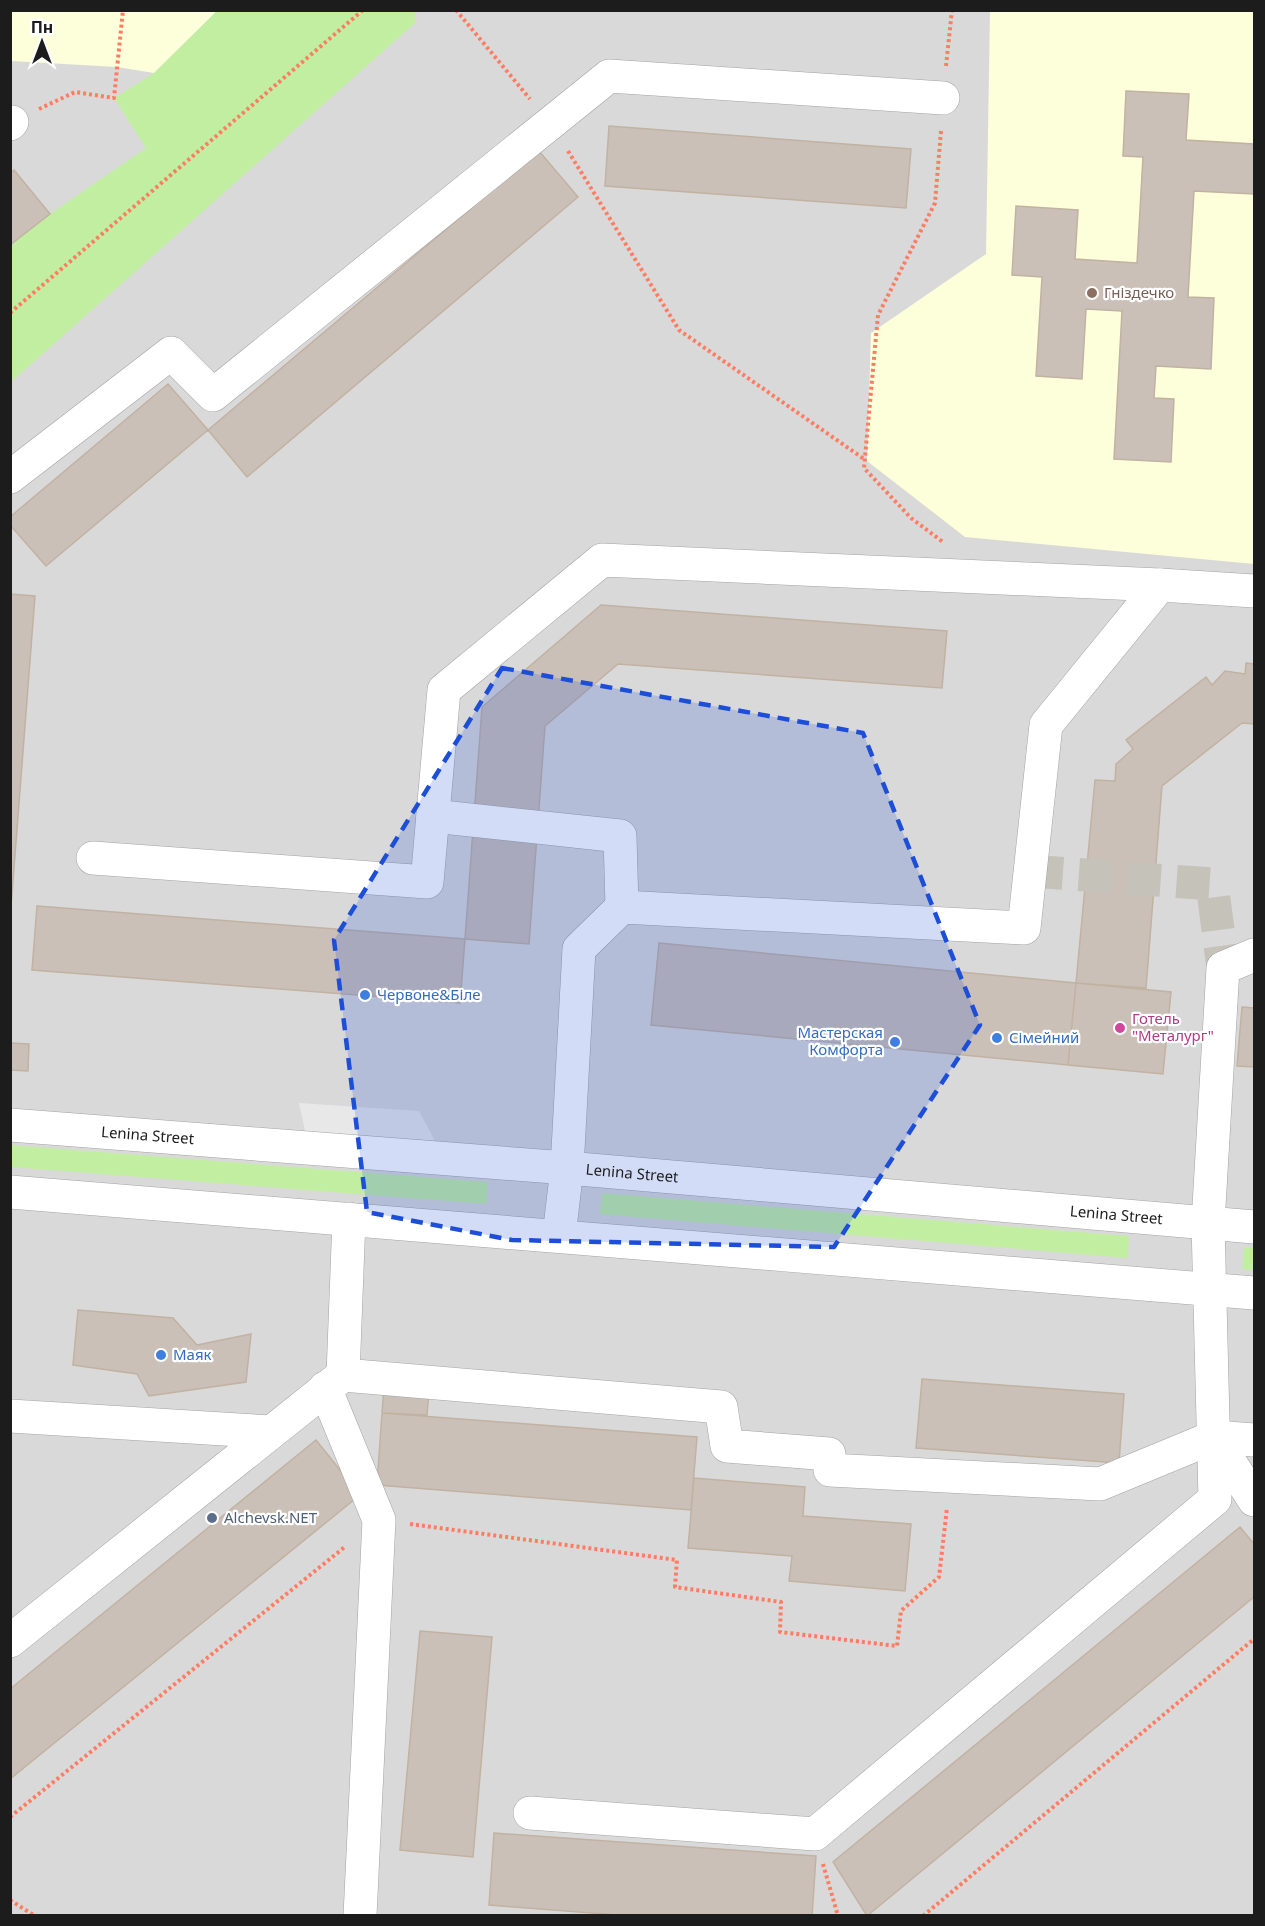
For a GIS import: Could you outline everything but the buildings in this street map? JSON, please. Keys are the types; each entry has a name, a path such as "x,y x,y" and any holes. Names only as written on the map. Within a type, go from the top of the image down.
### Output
{"street":[{"path":"10,477 171,353 213,395 609,76 943,98"},
{"path":"93,858 427,882 444,690 602,560 1254,591"},
{"path":"622,907 1023,928 1047,725 1160,585"},
{"path":"433,816 620,836 622,907 579,949 567,1168 559,1236"},
{"path":"530,1813 814,1833 1215,1499 1208,1223 1223,968 1254,955"},
{"name":"Lenina Street","path":"10,1125 567,1168 1254,1227"},
{"path":"10,1192 1254,1293"},
{"path":"349,1219 334,1382 379,1520 360,1916"},
{"path":"10,1641 334,1382 721,1407 727,1446 829,1454 830,1470 1100,1484 1214,1437 1254,1440"},
{"path":"10,1416 271,1432"},
{"path":"1214,1437 1254,1500"}],"path":[{"path":"11,123 75,92 114,98 123,10"},
{"path":"10,314 363,10"},
{"path":"456,10 551,123 679,330 865,459"},
{"path":"945,544 903,510 864,468 878,315 935,203 952,10"},
{"path":"10,1817 379,1520 677,1560 675,1587 781,1602 780,1632 897,1646 901,1611 939,1577 950,1476"},
{"path":"923,1916 1254,1639"},
{"path":"814,1833 838,1916"},
{"path":"10,1900 35,1916"}],"highlighted area":[{"path":"502,668 863,733 980,1025 834,1247 512,1240 367,1212 334,940"}],"shaded area":[{"path":"11,11 1254,11 1254,1915 11,1915"},
{"path":"11,11 217,11 154,73 117,67 11,61"},
{"name":"Гніздечко","path":"990,11 1254,11 1254,564 965,537 867,461 871,333 986,254"},
{"path":"299,1103 419,1111 436,1143 305,1131"}],"green space":[{"path":"217,11 415,11 415,23 11,382 11,245 50,214 146,148 114,98 154,73"},
{"path":"10,1145 488,1182 487,1204 11,1167"},
{"path":"602,1193 1129,1236 1128,1258 600,1214"},
{"path":"1244,1247 1254,1248 1254,1270 1242,1269"}],"tunnel":[{"path":"1030,871 1212,884 1223,968"}],"place":[{"name":"Гніздечко","path":"1092,293"},
{"name":"Червоне&Біле","path":"365,995"},
{"name":"Готель \"Металург\"","path":"1120,1028"},
{"name":"Сімейний","path":"997,1038"},
{"name":"Мастерская Комфорта","path":"895,1042"},
{"name":"Маяк","path":"161,1355"},
{"name":"Alchevsk.NET","path":"212,1518"}]}
